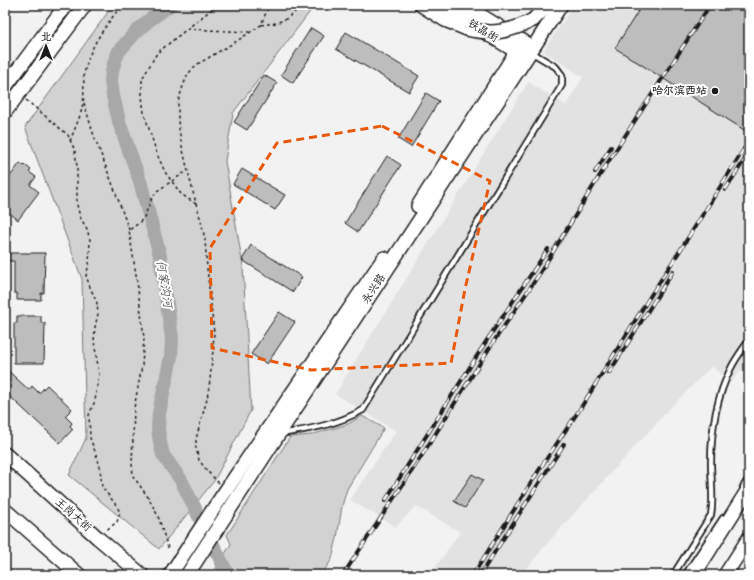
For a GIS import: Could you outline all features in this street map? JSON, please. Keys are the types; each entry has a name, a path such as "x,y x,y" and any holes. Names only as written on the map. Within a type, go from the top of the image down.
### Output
{"main road":[{"path":"5,87 66,5"},
{"path":"5,112 85,5"},
{"path":"421,5 445,20 466,29 477,32 494,33 522,26 533,20 548,5"},
{"name":"铁晶街","path":"440,5 526,50"},
{"name":"铁晶街","path":"464,5 526,50"},
{"name":"永兴路","path":"170,575 399,235 526,50 561,5"},
{"name":"永兴路","path":"187,575 526,50"},
{"name":"王岗大街","path":"5,454 98,538 142,575"},
{"path":"694,575 745,490"},
{"path":"5,510 78,575"},
{"path":"725,575 749,538"}],"lane":[{"path":"278,435 338,422 363,410 562,85 562,75 556,67 526,50"},
{"path":"673,575 711,515 711,444 717,409 720,396 731,369 749,340"},
{"path":"745,490 749,478"},
{"path":"685,575 728,510"}],"path":[{"path":"70,141 81,114 84,102 85,68 90,52 98,37 122,5"},
{"path":"196,204 181,194 165,172 157,154 144,113 142,79 157,53 217,5"},
{"path":"262,25 269,5"},
{"path":"221,486 199,460 196,448 196,439 208,393 214,333 205,240 181,142 178,121 178,102 188,74 196,65 262,25 276,23 286,19 301,7 308,5 320,8"},
{"path":"187,29 251,32"},
{"path":"19,93 68,135 75,151 77,167 77,205 80,217 87,229 90,240 89,264 86,276 97,303 98,314 94,341 99,373 95,401 89,415 90,438 100,467 102,487 117,506 120,513 117,522 98,538"},
{"path":"84,102 94,136 129,230 137,281 144,338 142,366 134,408 133,476 148,497 158,516 168,548"},
{"path":"129,230 139,224 157,191 188,170"}],"highlighted area":[{"path":"382,126 490,181 465,289 451,363 311,370 212,348 210,248 277,143"}],"shaded area":[{"path":"113,5 315,5 233,113 225,161 243,266 251,410 214,481 159,549 69,475 86,438 82,279 25,127"},
{"path":"574,5 749,5 749,362 730,383 712,366 671,407 551,539 521,575 430,575 460,532 416,506 396,527 350,500 396,431 335,394 528,82 566,105 583,77 543,51"},
{"path":"362,416 384,428 347,489 342,506 332,559 321,575 212,575 231,544 227,535 290,437 311,435 348,424"}],"building":[{"name":"哈尔滨西站","path":"642,5 749,5 749,133 615,48"},
{"path":"311,28 324,36 293,83 281,75"},
{"path":"346,32 419,76 409,92 336,49"},
{"path":"264,75 277,83 247,130 234,122"},
{"path":"426,93 439,101 411,147 398,139"},
{"path":"387,156 401,165 358,232 345,223"},
{"path":"20,163 31,170 29,172 36,177 30,185 39,192 18,220 10,213 5,220 5,183"},
{"path":"242,169 285,195 275,210 233,184"},
{"path":"251,245 302,277 293,292 242,260"},
{"path":"5,253 45,253 44,293 41,293 41,300 17,300 17,293 14,293 14,261 5,261"},
{"path":"279,312 295,322 267,364 251,354"},
{"path":"17,316 41,316 41,323 45,323 44,363 14,363 14,323 17,323"},
{"path":"5,368 29,390 32,386 39,393 47,385 72,409 65,416 72,423 70,426 73,429 60,443 5,392"},
{"path":"472,474 483,480 465,508 454,501"}],"waterway":[{"name":"何家沟河","path":"170,5 148,21 119,51 112,71 111,81 120,125 140,181 160,256 172,338 171,357 159,413 158,429 163,455 181,480 228,575"}],"railway":[{"path":"343,575 419,460 492,344 538,276 610,159 710,5"},
{"path":"473,575 541,467 580,409 749,141"},
{"path":"595,172 611,147"},
{"path":"725,190 749,153"},
{"path":"385,501 487,340 548,249"},
{"path":"609,373 673,271"},
{"path":"480,575 564,444"}],"place":[{"name":"哈尔滨西站","path":"715,91"}]}
